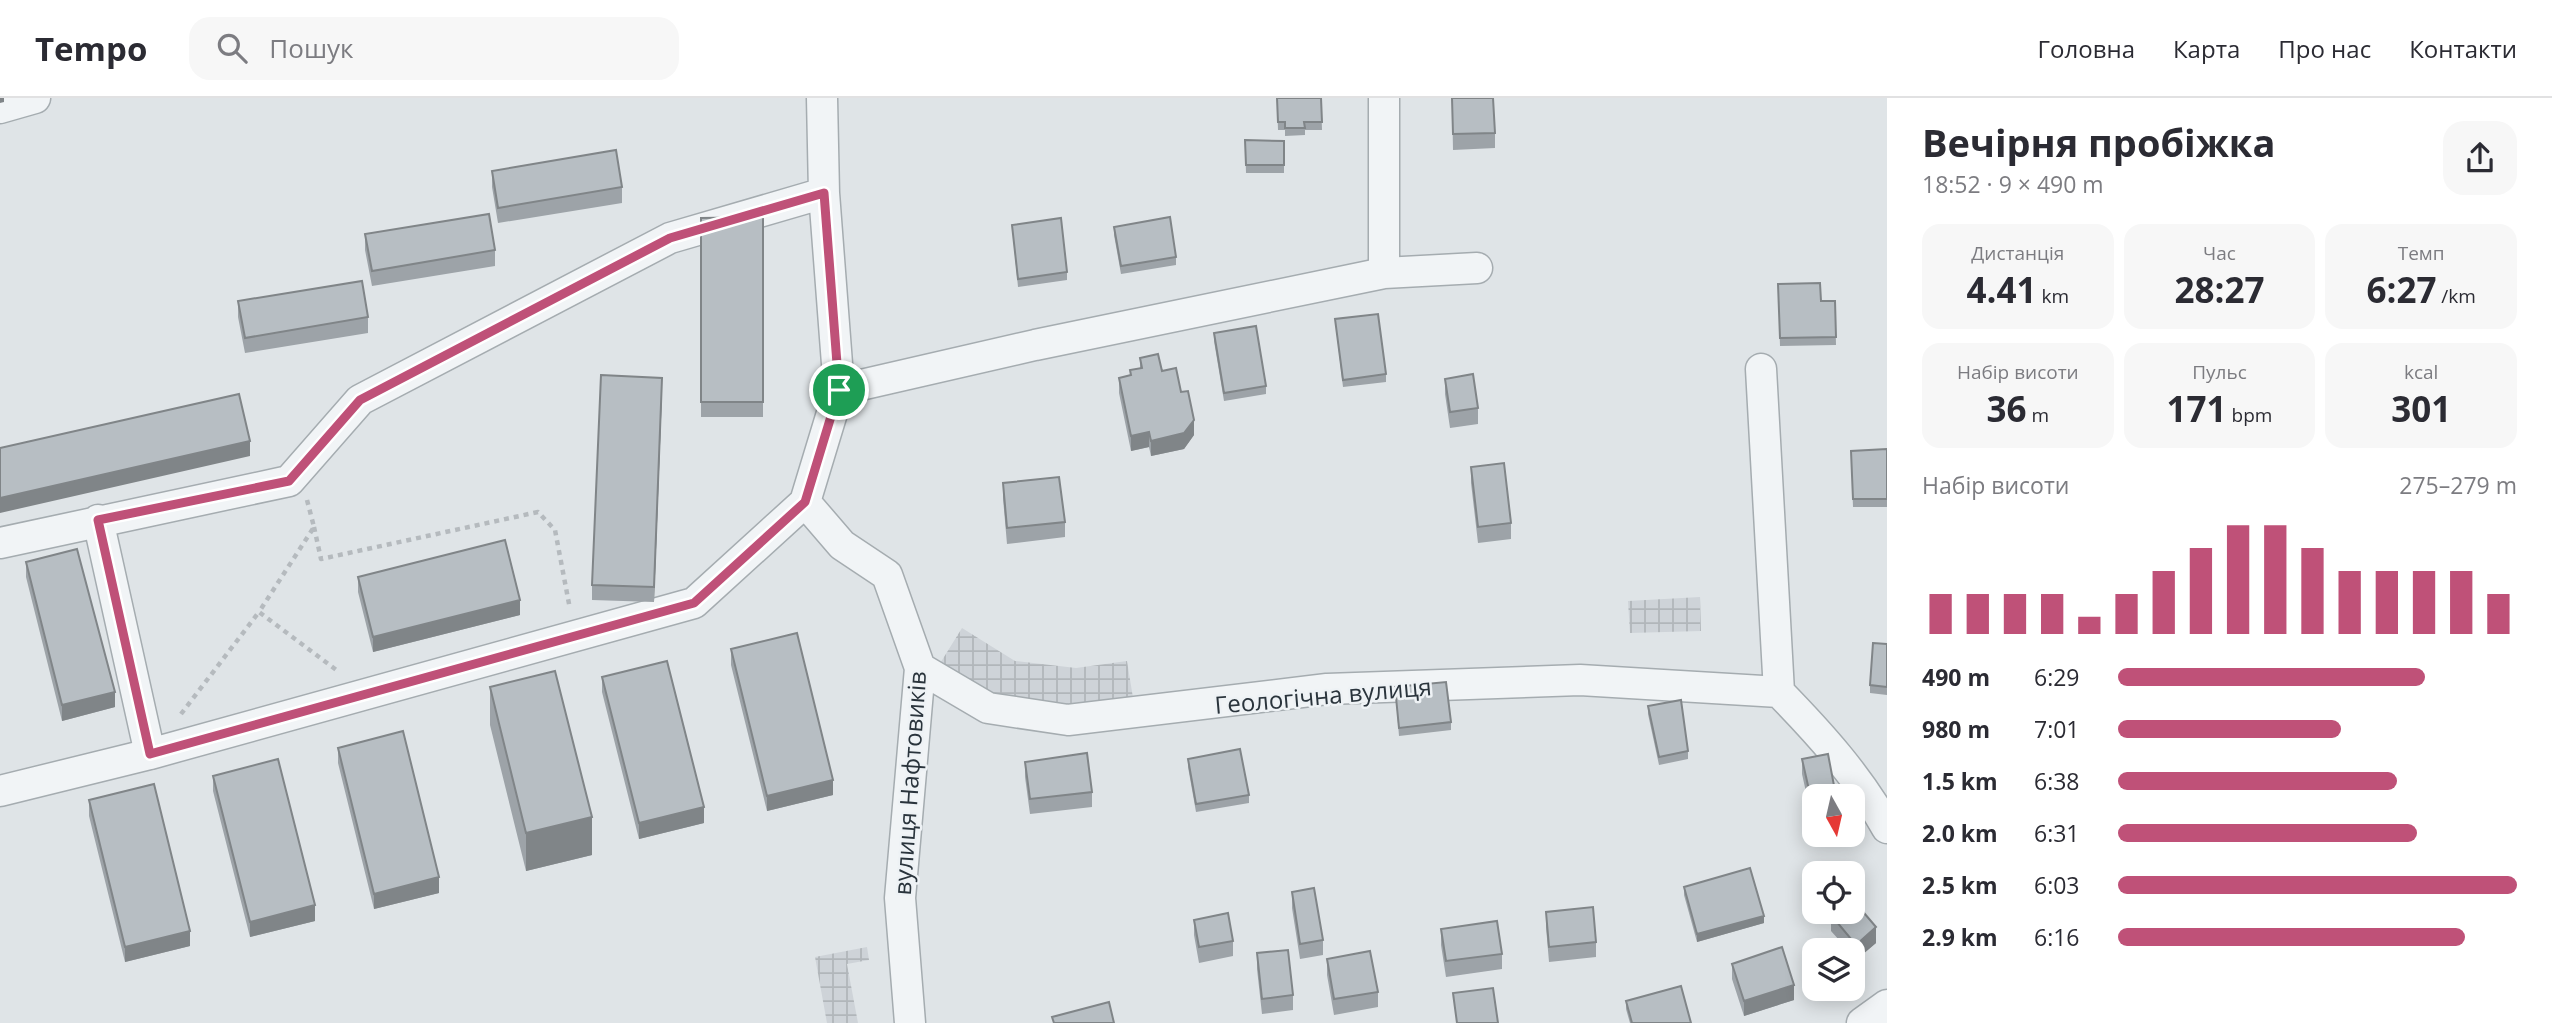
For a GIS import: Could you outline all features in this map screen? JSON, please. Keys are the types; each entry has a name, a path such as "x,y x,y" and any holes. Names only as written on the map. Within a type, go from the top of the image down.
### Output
{"street":[{"path":"0,108 35,98"},
{"path":"0,791 150,754 694,603 805,502 839,390 824,193 822,98"},
{"path":"1384,98 1384,273"},
{"path":"0,543 289,481 360,400 397,380 670,238 824,193"},
{"path":"839,390 1034,345 1384,273 1477,268"},
{"path":"1760,369 1779,692 1822,736 1874,805 1887,828"},
{"name":"вулиця Нафтовиків","path":"805,502 842,545 887,575 920,668 900,898 910,1023"},
{"path":"98,520 150,754"},
{"name":"Геологічна вулиця","path":"920,668 988,708 1068,720 1327,690 1433,685 1580,680 1779,692"},
{"path":"1862,1023 1887,1005"}],"path":[{"path":"299,469 321,559 538,512 555,530 576,636"},
{"path":"150,754 259,612 314,527"},
{"path":"259,612 368,694"}],"shaded area":[{"path":"1700,597 1701,631 1630,633 1628,601"},
{"path":"962,628 1015,661 1076,668 1127,661 1134,704 1071,710 997,698 939,665"},
{"path":"867,947 869,960 847,964 858,1023 827,1023 815,957"}],"building":[{"path":"1277,98 1321,98 1322,122 1304,122 1305,128 1285,128 1285,122 1278,122"},
{"path":"1452,98 1493,98 1495,133 1453,134"},
{"path":"1245,140 1284,141 1284,165 1246,165"},
{"path":"616,150 622,187 498,208 492,171"},
{"path":"489,214 495,250 372,271 365,234"},
{"path":"763,217 763,402 701,402 701,218"},
{"path":"1170,217 1176,257 1121,266 1114,227"},
{"path":"1061,218 1067,272 1018,279 1012,225"},
{"path":"362,281 368,317 245,338 238,301"},
{"path":"1820,283 1821,301 1835,301 1836,337 1780,338 1778,284"},
{"path":"1378,314 1386,374 1343,380 1335,319"},
{"path":"1256,326 1266,386 1224,393 1214,333"},
{"path":"1158,354 1162,371 1176,368 1181,392 1188,391 1194,420 1184,433 1151,441 1149,432 1131,436 1119,378 1131,375 1130,370 1142,368 1140,358"},
{"path":"1473,374 1478,408 1450,412 1445,379"},
{"path":"601,375 662,378 654,587 592,585"},
{"path":"239,394 250,441 0,498 0,448"},
{"path":"1887,449 1887,499 1853,499 1851,451"},
{"path":"1504,463 1511,523 1478,527 1471,467"},
{"path":"1059,477 1065,522 1007,528 1003,483"},
{"path":"505,540 520,600 373,637 358,577"},
{"path":"77,549 115,692 62,705 26,562"},
{"path":"797,633 833,780 767,796 731,649"},
{"path":"1873,643 1887,644 1887,687 1870,685"},
{"path":"667,661 704,807 639,823 602,677"},
{"path":"555,671 592,817 526,833 490,687"},
{"path":"1446,682 1451,722 1399,728 1395,687"},
{"path":"1681,700 1688,751 1659,757 1648,706"},
{"path":"403,731 439,877 374,894 338,748"},
{"path":"1240,749 1249,795 1196,804 1188,759"},
{"path":"1087,753 1092,792 1030,799 1025,762"},
{"path":"1828,754 1834,784 1808,784 1802,759"},
{"path":"278,759 315,905 250,922 213,776"},
{"path":"154,784 190,931 125,947 89,800"},
{"path":"1750,868 1764,916 1697,934 1684,887"},
{"path":"1314,888 1323,940 1300,944 1292,892"},
{"path":"1593,907 1596,942 1549,947 1546,912"},
{"path":"1228,913 1233,941 1199,947 1194,920"},
{"path":"1865,914 1876,927 1864,938 1850,938 1838,924 1865,924"},
{"path":"1497,921 1502,954 1446,961 1441,929"},
{"path":"1782,947 1794,985 1744,1001 1732,964"},
{"path":"1288,950 1293,995 1262,999 1257,953"},
{"path":"1370,951 1378,992 1334,999 1327,959"},
{"path":"1681,986 1691,1023 1632,1023 1626,1001"},
{"path":"1493,988 1498,1023 1457,1023 1453,993"},
{"path":"1109,1002 1114,1023 1054,1023 1052,1017"}],"route":[{"path":"824,193 839,390 805,502 694,603 150,754 98,520 289,481 360,400 670,238 824,193"}]}
